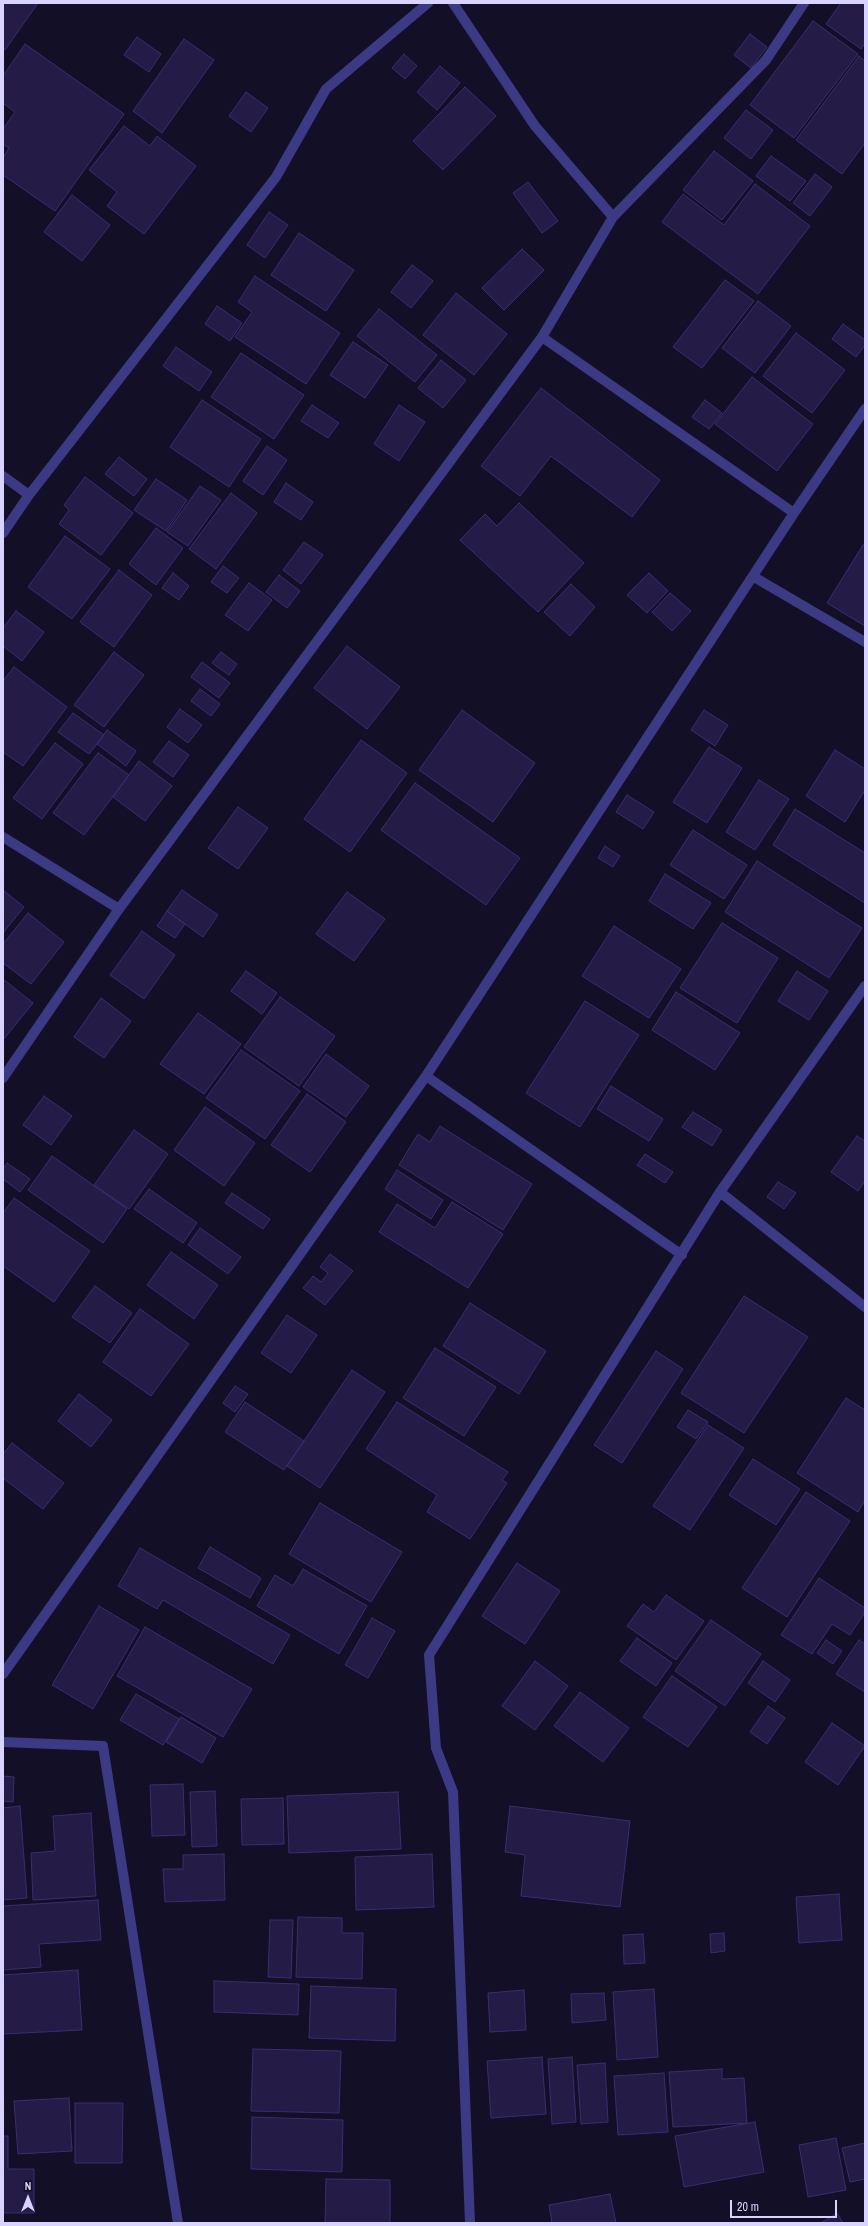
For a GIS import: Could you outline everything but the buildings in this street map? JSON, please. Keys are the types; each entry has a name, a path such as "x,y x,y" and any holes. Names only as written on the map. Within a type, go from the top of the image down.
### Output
{"street":[{"path":"3,533 29,495 276,177 326,89 428,3"},
{"path":"453,3 535,126 613,217"},
{"path":"3,1078 119,909 542,337 613,217 766,60 804,3"},
{"path":"542,337 794,513"},
{"path":"3,1674 426,1076 754,577 794,513 865,409"},
{"path":"3,476 29,495"},
{"path":"754,577 865,642"},
{"path":"3,837 119,909"},
{"path":"470,2223 453,1792 436,1748 429,1655 682,1255 720,1192 865,986"},
{"path":"426,1076 682,1255"},
{"path":"720,1192 865,1307"},
{"path":"3,1742 102,1746 178,2223"}]}
